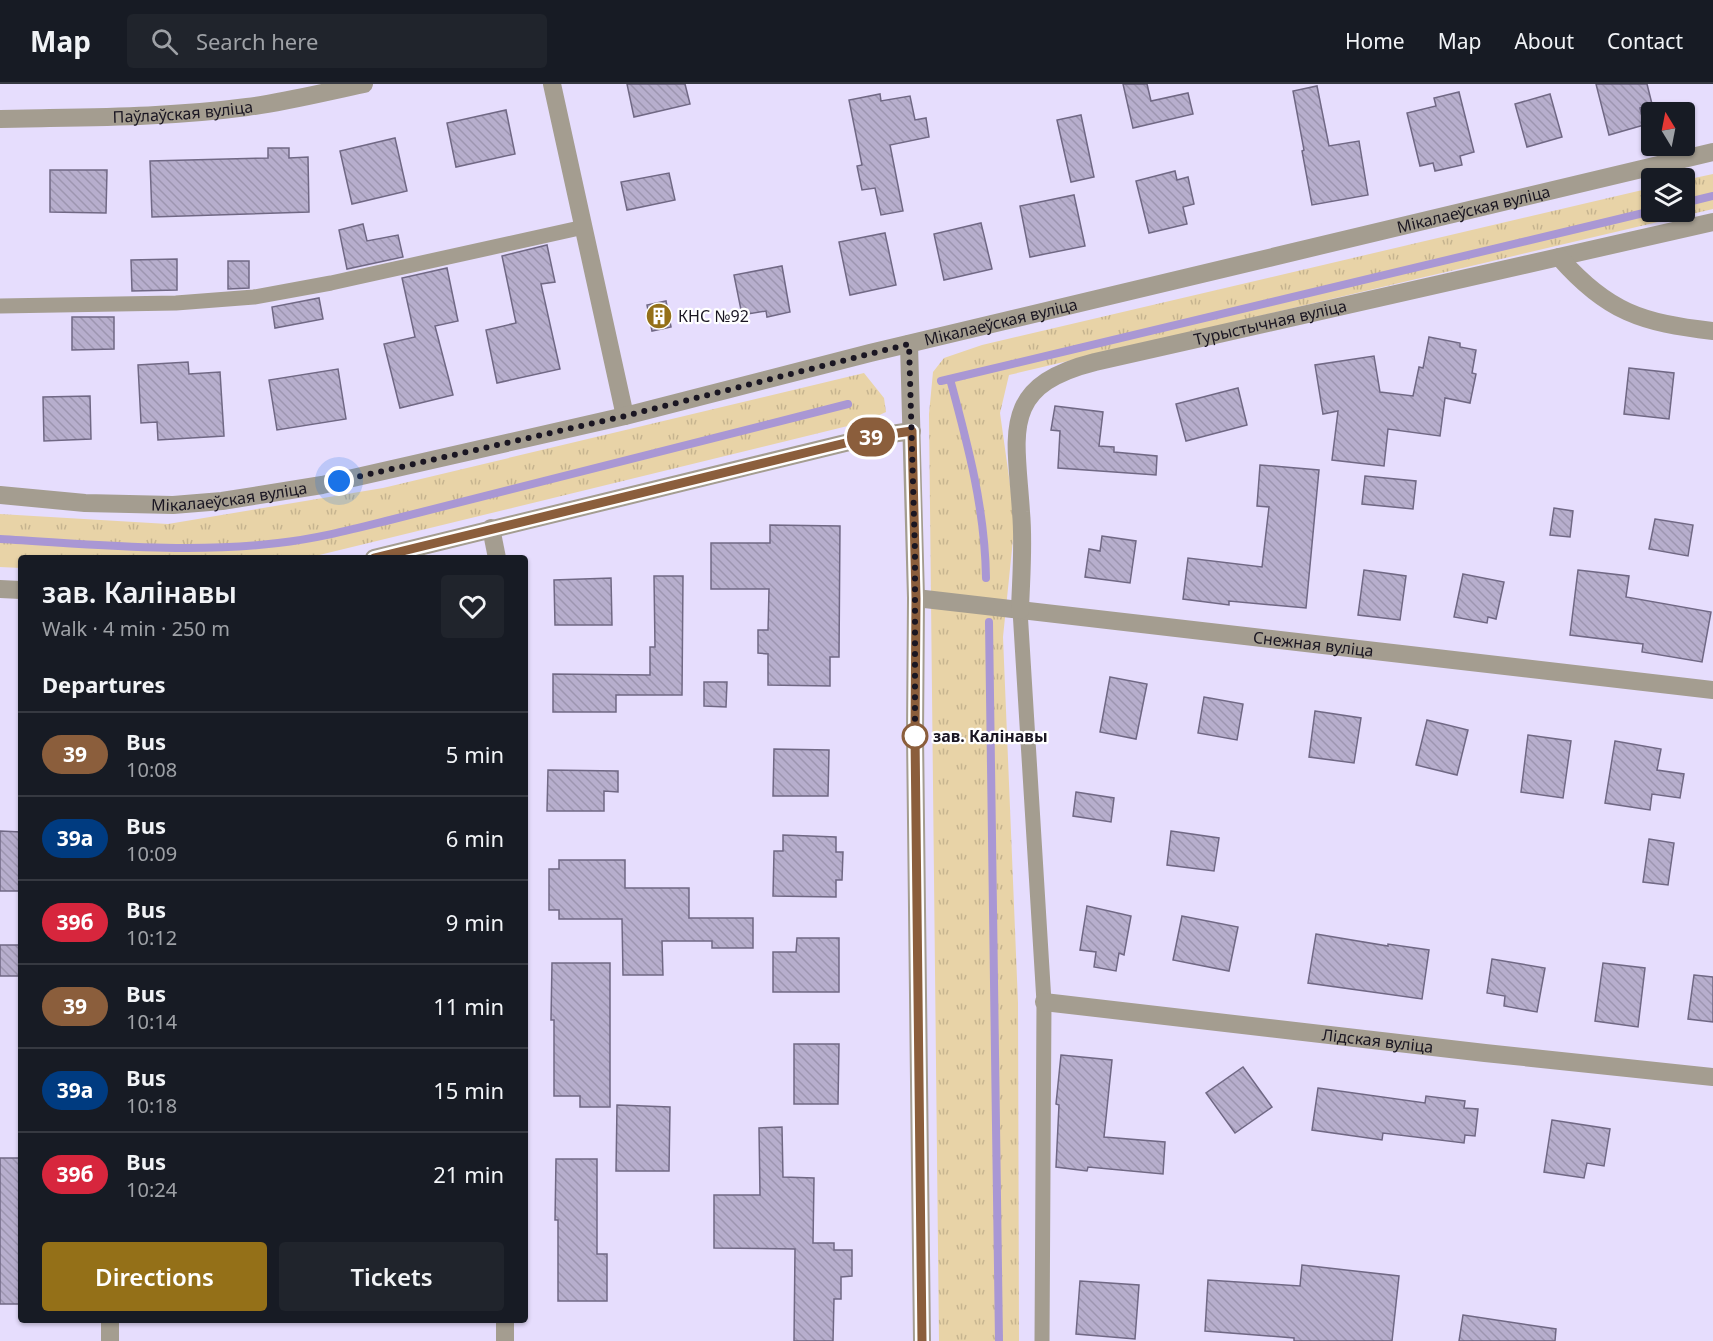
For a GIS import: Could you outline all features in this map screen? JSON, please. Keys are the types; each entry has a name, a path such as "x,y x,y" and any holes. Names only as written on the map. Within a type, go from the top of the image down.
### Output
{"street":[{"name":"Паўлаўская вуліца","path":"0,119 213,111 249,107 364,84"},
{"path":"552,84 625,416"},
{"name":"Мікалаеўская вуліца","path":"0,495 96,503 174,505 273,494 373,474 625,416 909,344 1713,152"},
{"name":"Турыстычная вуліца","path":"1020,610 1022,515 1016,437 1024,404 1034,391 1061,372 1095,362 1713,222"},
{"path":"1559,257 1599,296 1629,313 1662,323 1713,331"},
{"path":"909,344 916,598 915,735 922,1341"},
{"path":"386,555 870,437 912,431"},
{"path":"491,528 496,555"},
{"path":"0,589 18,590"},
{"name":"Снежная вуліца","path":"916,598 1713,690"},
{"name":"Лідская вуліца","path":"1044,1002 1713,1077"},
{"path":"110,1323 110,1341"},
{"path":"505,1323 505,1341"}],"lane":[{"path":"0,306 176,303 254,297 331,283 584,227"},
{"path":"1020,610 1044,1002 1042,1341"}],"green space":[{"path":"1713,174 1713,209 1695,213 1695,178"},
{"path":"1641,190 1641,222 1658,222 1009,375 1000,413 1015,520 1003,637 1018,1003 1019,1341 939,1341 929,414 933,372 944,358 982,345"},
{"path":"864,373 884,398 886,412 864,422 319,555 18,555 18,568 0,567 0,514 168,524 383,488"}],"building":[{"path":"627,84 685,84 690,104 634,117"},
{"path":"1123,84 1147,84 1151,101 1188,93 1193,114 1133,128"},
{"path":"1596,84 1647,84 1652,102 1641,102 1641,126 1609,135"},
{"path":"1317,86 1329,146 1359,141 1368,195 1312,205 1293,91"},
{"path":"1459,92 1474,152 1460,156 1462,165 1435,171 1433,163 1420,166 1407,113 1436,106 1434,98"},
{"path":"880,94 881,101 910,96 915,120 926,118 929,137 890,145 903,211 881,215 875,188 862,190 857,166 862,165 849,100"},
{"path":"1550,94 1562,137 1527,147 1515,104"},
{"path":"506,110 515,154 456,167 447,123"},
{"path":"1081,115 1094,177 1071,182 1057,120"},
{"path":"395,138 407,191 352,204 340,151"},
{"path":"268,148 289,148 289,158 308,157 309,212 152,217 150,161 268,158"},
{"path":"50,170 107,170 106,213 50,212"},
{"path":"1175,171 1177,180 1188,177 1194,204 1183,207 1187,224 1149,233 1136,181"},
{"path":"669,173 675,200 627,210 621,182"},
{"path":"1074,195 1085,246 1030,257 1020,206"},
{"path":"981,223 992,269 944,280 934,234"},
{"path":"363,224 367,241 398,235 403,257 347,269 339,230"},
{"path":"885,233 896,285 850,295 839,242"},
{"path":"547,245 555,282 541,284 560,369 497,383 486,330 516,323 502,256"},
{"path":"177,259 177,290 132,291 131,260"},
{"path":"228,261 249,261 249,288 228,289"},
{"path":"782,266 790,312 767,317 766,311 742,315 734,275"},
{"path":"447,268 458,321 435,326 453,395 400,408 384,344 415,337 402,278"},
{"path":"319,298 323,319 275,328 272,307"},
{"name":"КНС №92","path":"666,301 671,327 652,331 647,305"},
{"path":"72,317 114,317 114,349 72,350"},
{"path":"1429,337 1460,343 1460,347 1476,350 1472,373 1476,374 1470,403 1445,398 1440,436 1388,429 1384,466 1332,460 1338,411 1323,414 1315,365 1374,356 1380,392 1413,396 1419,367 1423,368"},
{"path":"188,362 189,374 220,372 224,436 158,440 157,422 141,423 138,365"},
{"path":"1629,368 1674,373 1669,419 1624,414"},
{"path":"338,369 346,419 277,430 269,380"},
{"path":"1238,388 1247,425 1186,441 1176,404"},
{"path":"90,396 91,439 44,441 43,397"},
{"path":"1055,406 1103,412 1099,446 1114,447 1114,452 1157,456 1156,475 1058,468 1060,431 1051,430"},
{"path":"1260,465 1319,470 1306,608 1229,601 1229,605 1183,599 1188,558 1262,567 1269,507 1257,506"},
{"path":"1365,476 1416,481 1413,509 1362,504"},
{"path":"1554,508 1573,511 1570,537 1550,535"},
{"path":"1655,519 1693,525 1688,556 1649,549"},
{"path":"770,525 840,526 839,657 830,657 830,686 768,685 768,654 758,653 758,630 768,630 769,589 711,589 711,543 770,543"},
{"path":"1102,536 1136,541 1130,583 1085,577 1089,549 1100,551"},
{"path":"1364,570 1406,576 1400,620 1358,615"},
{"path":"1578,570 1629,576 1626,597 1711,612 1702,662 1642,652 1643,644 1570,635"},
{"path":"1463,574 1504,582 1496,619 1488,617 1487,623 1454,617"},
{"path":"654,576 683,576 682,695 616,695 616,712 553,712 553,674 650,675 650,647 655,647"},
{"path":"611,578 612,625 555,625 554,580"},
{"path":"1110,677 1147,684 1136,739 1100,732"},
{"path":"704,682 727,682 726,707 704,706"},
{"path":"1204,697 1243,704 1237,740 1198,733"},
{"path":"1315,711 1361,718 1354,763 1309,757"},
{"path":"1427,720 1468,730 1457,775 1416,765"},
{"path":"1528,735 1571,741 1563,798 1521,792"},
{"path":"1615,741 1661,749 1657,770 1684,774 1680,798 1652,794 1650,810 1605,803"},
{"path":"774,749 829,750 828,796 773,796"},
{"path":"548,770 618,771 618,792 604,791 604,811 547,811"},
{"path":"1076,792 1114,798 1111,822 1073,816"},
{"path":"0,831 18,832 18,891 0,891"},
{"path":"1171,831 1219,838 1214,871 1167,865"},
{"path":"783,835 836,837 836,852 843,852 842,880 836,880 836,897 773,896 774,851 783,851"},
{"path":"1649,839 1674,843 1668,885 1643,882"},
{"path":"559,860 625,860 625,888 689,888 689,918 753,918 753,948 712,948 712,941 662,941 663,975 623,975 622,919 559,919 559,910 549,910 549,869 559,869"},
{"path":"1087,906 1131,916 1124,955 1119,953 1116,971 1094,967 1096,952 1080,950"},
{"path":"1182,916 1238,927 1229,971 1173,960"},
{"path":"1316,934 1429,950 1422,999 1308,983"},
{"path":"797,938 839,938 839,992 773,992 773,952 796,952"},
{"path":"0,945 18,945 18,976 0,976"},
{"path":"1492,959 1545,968 1537,1012 1504,1006 1505,996 1487,993"},
{"path":"552,963 610,963 610,1107 580,1107 580,1096 554,1096 554,1020 551,1020"},
{"path":"1603,963 1645,968 1638,1027 1595,1021"},
{"path":"1694,975 1713,977 1713,1022 1688,1019"},
{"path":"794,1044 839,1044 838,1104 794,1104"},
{"path":"1061,1055 1112,1060 1104,1137 1165,1142 1163,1174 1088,1167 1087,1171 1056,1167 1059,1105 1056,1104"},
{"path":"1243,1067 1272,1107 1235,1133 1206,1093"},
{"path":"1318,1088 1425,1103 1426,1096 1465,1101 1464,1108 1478,1109 1475,1136 1465,1135 1464,1143 1383,1133 1382,1140 1312,1130"},
{"path":"617,1105 670,1107 669,1171 616,1171"},
{"path":"1552,1120 1610,1129 1604,1166 1587,1163 1584,1178 1544,1172"},
{"path":"782,1127 783,1177 814,1178 813,1243 834,1243 834,1250 852,1250 852,1276 841,1277 841,1299 834,1299 833,1341 794,1341 795,1249 714,1248 714,1195 760,1195 759,1128"},
{"path":"0,1158 18,1158 18,1304 0,1304"},
{"path":"556,1159 597,1159 597,1254 607,1254 607,1301 558,1301 558,1220 555,1220"},
{"path":"1302,1265 1399,1276 1392,1341 1294,1341 1294,1338 1205,1331 1208,1280 1300,1286"},
{"path":"1080,1281 1139,1285 1135,1339 1076,1334"},
{"path":"1463,1315 1556,1329 1555,1341 1459,1341"}],"waterway":[{"path":"1695,200 1713,196"},
{"path":"941,381 1641,214"},
{"path":"950,379 979,502 986,578"},
{"path":"0,539 174,548 243,546 305,539 373,524 848,404"},
{"path":"989,622 999,1341"}],"bus line":[{"name":"39","path":"386,555 870,437 912,431 916,598 915,735 922,1341"}],"place":[{"name":"КНС №92","path":"659,316"},
{"name":"зав. Калінавы","path":"915,736"}],"route":[{"path":"339,481 625,416 909,344 916,598 915,736"}]}
